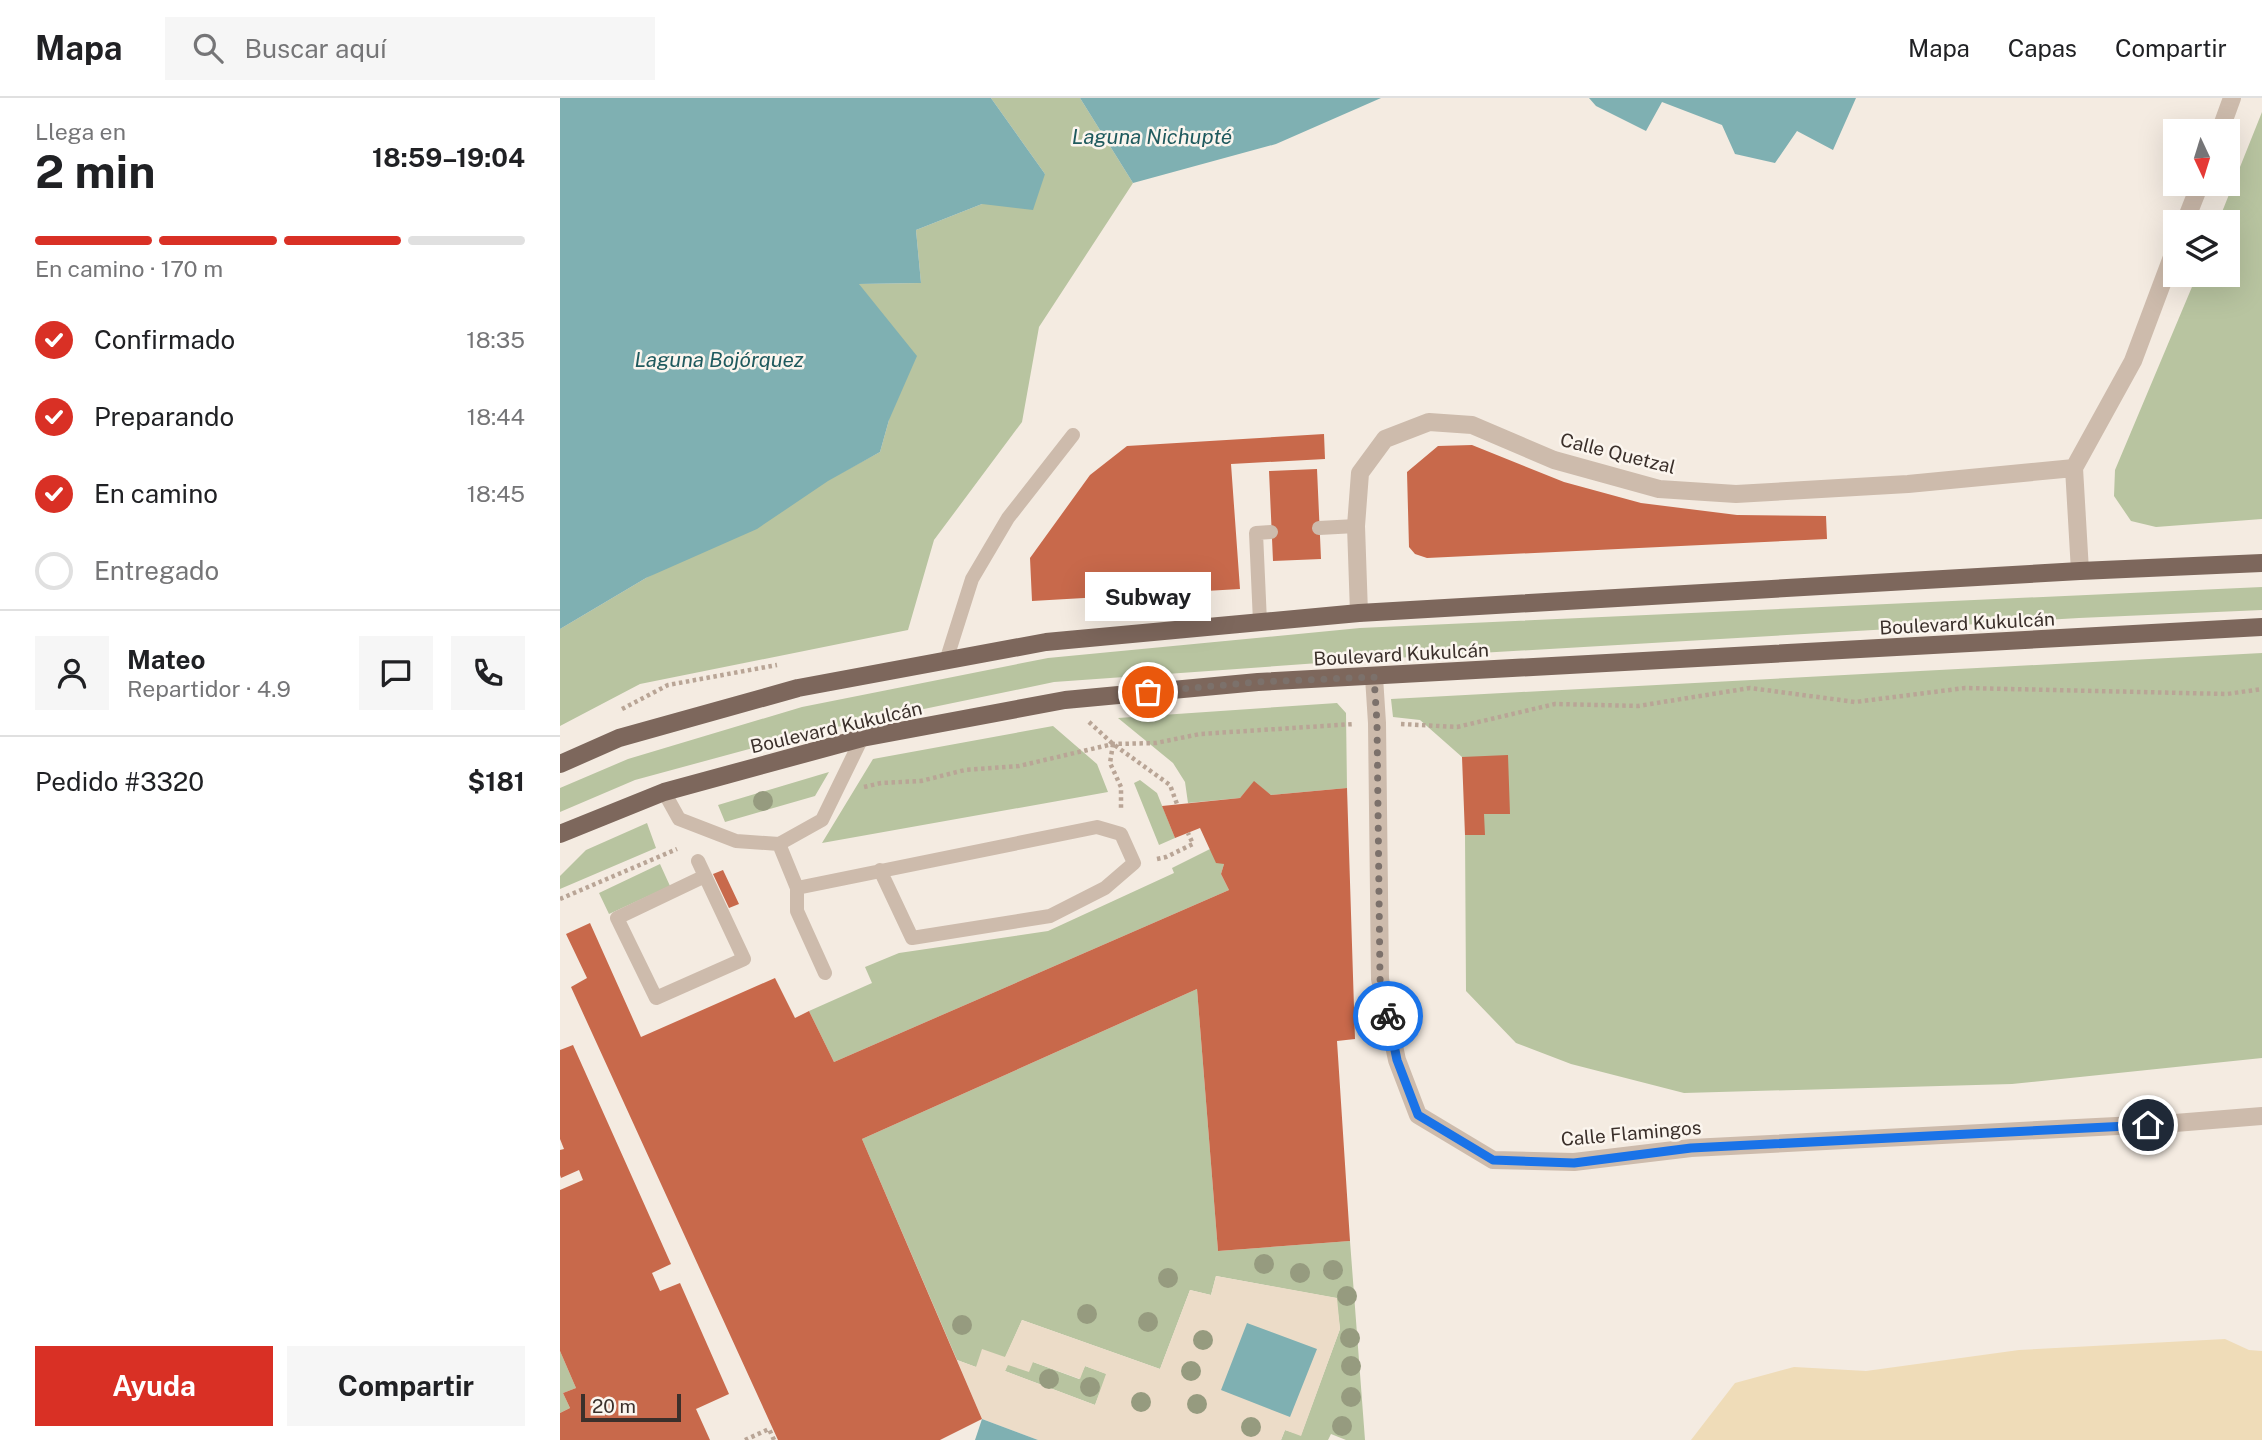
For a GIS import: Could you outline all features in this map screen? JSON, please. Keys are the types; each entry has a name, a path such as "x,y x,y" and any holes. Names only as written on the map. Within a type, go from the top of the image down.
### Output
{"main road":[{"path":"560,764 619,737 798,688 1046,642 1359,613 2080,570 2262,563"},
{"name":"Boulevard Kukulcán","path":"560,834 664,792 862,738 1065,700 1258,682 2262,627"}],"street":[{"path":"2224,119 2232,98"},
{"path":"2080,570 2074,468 2133,360 2163,281"},
{"name":"Calle Quetzal","path":"1359,613 1356,526 1360,473 1385,439 1429,422 1472,425 1554,460 1659,489 1736,494 1908,484 2074,468"},
{"name":"Calle Flamingos","path":"1374,677 1380,979 1397,1060 1418,1115 1493,1160 1574,1163 1691,1148 2175,1123 2262,1116"}],"lane":[{"path":"946,661 972,579 1008,518 1073,435"},
{"path":"1320,528 1356,526"},
{"path":"1260,622 1256,533 1271,532"},
{"path":"664,792 679,820 736,841 779,844 822,820 862,738"},
{"path":"797,888 880,870 1097,827 1121,834 1134,863 1105,888 1050,916 912,938 880,870"},
{"path":"779,844 797,888 797,911 825,973"},
{"path":"698,861 744,959 656,998 617,918 705,876"}],"path":[{"path":"1065,700 1113,744 1170,785 1177,804"},
{"path":"1113,744 1110,763 1121,788 1121,834"},
{"path":"1134,863 1166,857 1193,844 1188,833"},
{"path":"745,1440 769,1429 774,1440"}],"green space":[{"path":"991,98 1080,98 1133,183 1039,327 1022,422 934,540 908,630 640,684 560,726 560,629 646,578 880,452 889,420 859,284 921,283 916,230 982,204 1045,174"},
{"path":"2262,112 2262,519 2156,527 2131,521 2114,496 2115,470 2192,287 2240,287 2240,210 2223,210 2228,196 2240,196 2240,167"},
{"path":"2262,587 2262,610 2079,618 1361,660 1054,682 808,733 635,780 560,812 560,788 628,759 802,707 1048,658 1360,628"},
{"path":"2262,653 2262,1058 2012,1084 1684,1093 1571,1064 1516,1043 1466,991 1465,835 1484,835 1484,814 1510,813 1462,757 1420,720 1393,717 1391,699"},
{"path":"1337,703 1346,713 1347,788 1271,795 1254,782 1240,798 1188,803 1185,782 1173,763 1118,718"},
{"path":"1053,726 1097,764 1108,792 822,843 873,759"},
{"path":"829,772 815,796 725,822 718,805"},
{"path":"1140,780 1157,793 1175,838 1159,845 1134,783"},
{"path":"647,823 656,848 560,889 560,876 586,850"},
{"path":"1210,849 1224,864 1221,874 1229,890 834,1062 809,1011 872,983 865,967 899,953 1048,931 1174,873 1172,868"},
{"path":"660,864 670,886 609,914 599,893"},
{"path":"1197,989 1218,1251 1350,1241 1365,1440 1346,1440 1331,1434 1328,1440 1281,1440 1285,1430 1301,1435 1340,1329 1336,1298 1216,1276 1211,1295 1190,1290 1160,1369 1022,1320 1005,1358 976,1367 957,1360 862,1139"},
{"path":"560,1351 576,1388 563,1393 570,1408 560,1413"},
{"path":"1033,1362 1079,1379 1085,1366 1107,1374 1095,1405 1005,1371 1007,1365"}],"sand":[{"path":"2225,1339 2249,1350 2262,1351 2262,1440 1691,1440 1735,1383 1794,1367 1866,1371 2019,1350"}],"shaded area":[{"path":"1216,1276 1337,1298 1340,1329 1301,1436 1285,1430 1281,1440 1038,1440 982,1419 957,1360 976,1367 982,1349 1005,1357 1022,1320 1160,1369 1190,1290 1211,1295","holes":["1033,1362 1080,1379 1085,1366 1106,1374 1095,1405 1005,1371 1008,1365 1029,1372"]}],"water":[{"name":"Laguna Bojórquez","path":"560,98 991,98 1045,174 1033,210 982,204 916,230 921,283 859,284 917,356 889,420 880,452 828,481 757,529 646,578 560,629"},
{"name":"Laguna Nichupté","path":"1080,98 1381,98 1276,144 1133,183"},
{"path":"1589,98 1856,98 1833,150 1797,131 1775,163 1735,154 1722,125 1662,102 1646,131 1596,106"},
{"path":"1247,1323 1317,1349 1290,1417 1221,1390"},
{"path":"982,1419 1038,1440 975,1440"}],"building":[{"path":"1324,434 1325,459 1231,464 1240,589 1032,601 1030,558 1090,475 1127,446"},
{"path":"1472,445 1564,482 1641,503 1737,515 1826,516 1827,539 1427,558 1415,554 1409,547 1407,472 1438,446"},
{"path":"1317,469 1321,559 1273,561 1269,471"},
{"path":"1508,755 1510,814 1484,814 1485,835 1465,835 1462,757"},
{"path":"1254,781 1271,795 1347,788 1355,1039 1337,1041 1350,1241 1218,1251 1197,989 862,1139 982,1419 940,1440 778,1440 571,987 587,978 566,934 590,923 641,1037 775,978 795,1018 809,1011 834,1062 1229,890 1221,874 1224,864 1216,863 1200,828 1175,838 1162,806 1240,798"},
{"path":"723,870 739,904 729,908 713,874"},
{"path":"573,1045 671,1264 652,1273 660,1291 680,1283 729,1394 696,1409 710,1440 560,1440 560,1413 570,1408 563,1393 576,1388 560,1351 560,1190 583,1180 579,1170 561,1178 560,1175 560,1150 564,1149 560,1139 560,1050"}],"way so far":[{"path":"1148,692 1258,682 1374,677 1380,979 1388,1016"}],"place":[{"name":"Subway","path":"1148,692"}],"route":[{"path":"1388,1016 1397,1060 1418,1115 1493,1160 1574,1163 1691,1148 2148,1125"}]}
